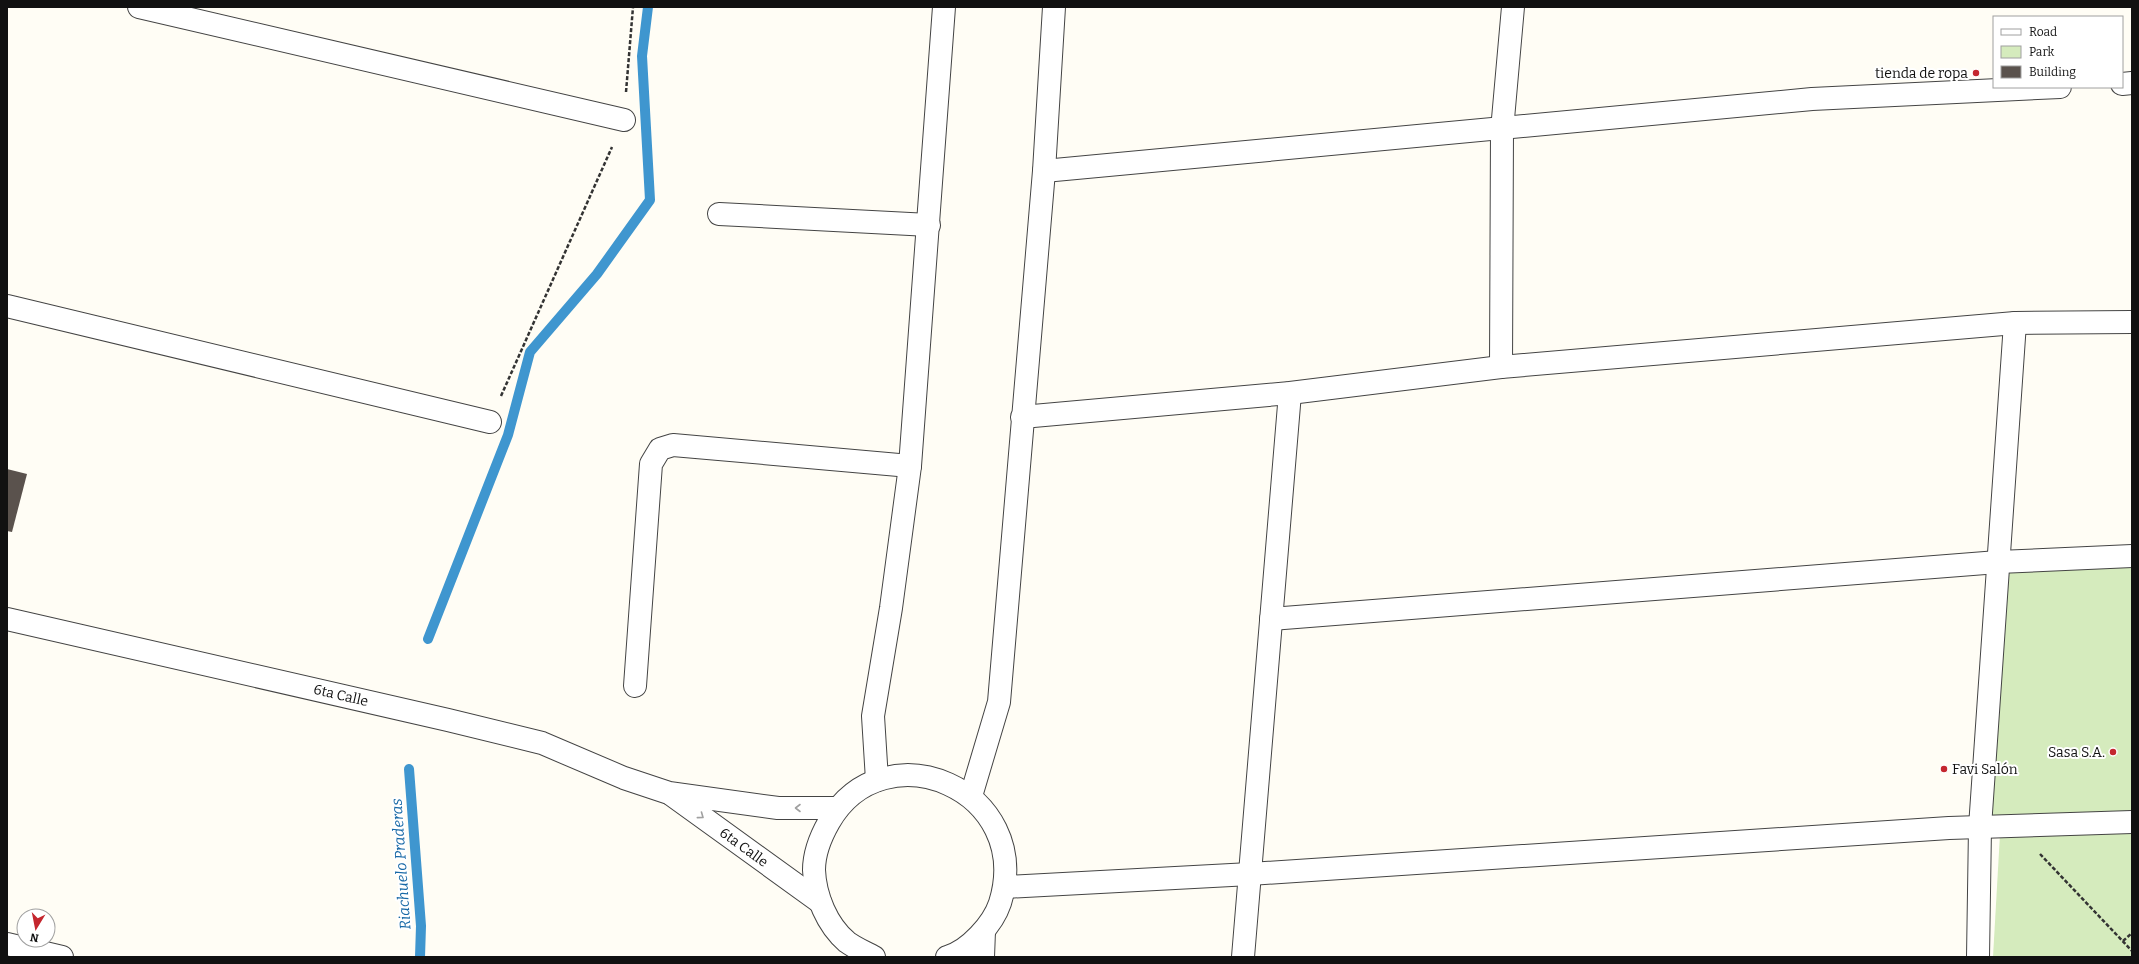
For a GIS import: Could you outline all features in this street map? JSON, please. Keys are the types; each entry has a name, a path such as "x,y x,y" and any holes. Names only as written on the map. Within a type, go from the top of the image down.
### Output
{"street":[{"path":"138,7 624,120"},
{"path":"877,780 873,716 891,608 910,466 944,7"},
{"path":"971,796 999,702 1044,171 1054,7"},
{"path":"1501,367 1502,130 1513,7"},
{"path":"1044,171 1502,130 1812,99 2039,88"},
{"path":"719,214 929,225"},
{"path":"7,306 490,422"},
{"path":"1022,417 1290,393 1501,367 2015,323 2132,322"},
{"path":"1978,957 1980,827 2015,323"},
{"path":"1243,957 1290,393"},
{"path":"635,686 651,464 660,449 674,445 910,466"},
{"path":"1270,619 1998,562 2132,556"},
{"name":"6ta Calle","path":"7,619 542,743 624,778 669,793 778,808 837,808"},
{"path":"874,957 849,950 831,924 820,902 814,869 820,837 837,808 855,792 877,780 910,775 942,780 971,796 993,822 1005,853 1005,886 997,910 984,931 955,955 947,957"},
{"name":"6ta Calle","path":"669,793 820,902"},
{"path":"1005,886 1250,874 1980,827 2132,822"},
{"path":"983,957 984,931"},
{"path":"7,944 62,957"}],"path":[{"path":"490,422 624,120 633,7"},
{"path":"2037,850 2132,951"},
{"path":"2123,941 2132,932"}],"green space":[{"path":"2132,558 2132,820 1980,827 1998,567"},
{"path":"2132,833 2132,957 1993,957 2000,834"}],"building":[{"path":"7,469 27,474 12,532 7,531"}],"waterway":[{"path":"428,639 508,435 530,352 597,274 650,200 642,56 648,7"},
{"name":"Riachuelo Praderas","path":"409,769 421,926 420,957"}],"place":[{"name":"tienda de ropa","path":"1976,73"},
{"name":"Sasa S.A.","path":"2113,752"},
{"name":"Favi Salón","path":"1944,769"}]}
